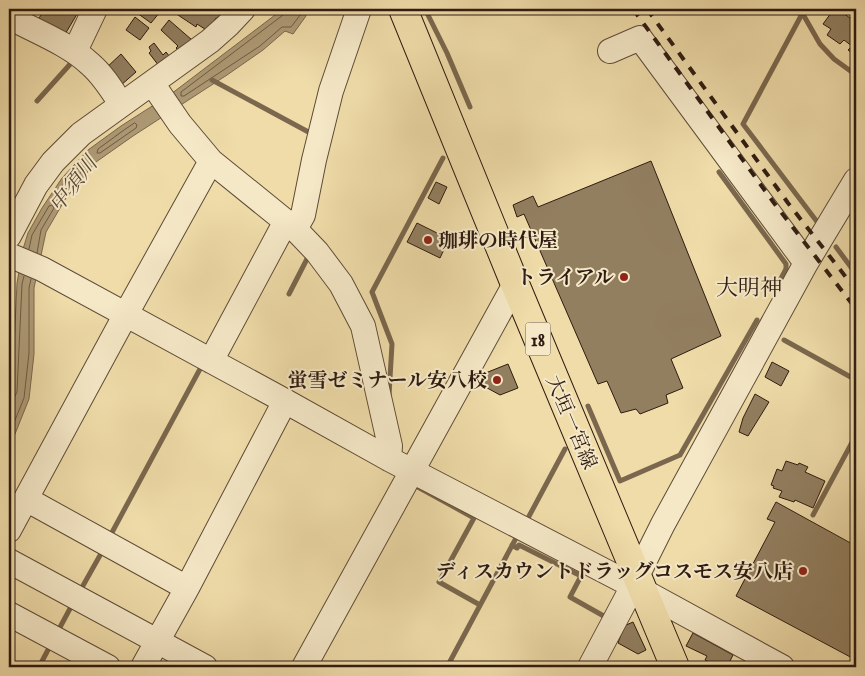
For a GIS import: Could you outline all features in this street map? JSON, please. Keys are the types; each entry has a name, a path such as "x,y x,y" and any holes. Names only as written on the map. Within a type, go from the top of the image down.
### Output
{"main road":[{"name":"大垣一宮線","path":"403,9 638,584 675,667"}],"street":[{"path":"75,51 95,9"},
{"path":"243,9 228,25 155,88 121,104 81,134 53,162 36,185 10,249 42,269 389,459 638,584 782,667"},
{"path":"211,361 291,225 302,215 331,91 359,9"},
{"path":"9,18 75,51 102,76 121,104"},
{"path":"610,51 640,38 806,263"},
{"path":"155,88 180,124 211,161 291,225 317,252 342,284 363,326 390,446 389,459"},
{"path":"9,530 211,161"},
{"path":"590,667 638,584 663,524 806,263 856,180"},
{"path":"304,667 515,284"},
{"path":"143,667 285,401"},
{"path":"26,499 186,588"},
{"path":"9,561 205,667"},
{"path":"9,614 108,667"}],"water":[{"name":"中須川","path":"283,9 306,9 306,16 293,34 285,31 263,50 227,75 96,162 66,198 46,232 34,288 34,354 29,399 9,444 9,402 12,391 17,283 28,233 42,208 62,178 88,150 171,94"}],"building":[{"path":"45,9 80,9 64,36 39,18"},
{"path":"140,9 156,9 160,12 151,23 137,13"},
{"path":"177,9 226,10 220,20 216,18 208,31 197,24 196,27 175,13"},
{"path":"834,9 837,9 856,22 855,55 848,50 852,46 844,40 840,44 827,35 831,29 823,24"},
{"path":"135,17 149,28 140,40 126,30"},
{"path":"169,20 192,40 179,51 176,48 178,46 161,30"},
{"path":"154,43 163,55 166,52 170,57 159,66 149,53 151,51 149,47"},
{"path":"121,54 136,72 120,86 105,69"},
{"name":"トライアル","path":"651,161 721,336 671,359 683,388 666,395 668,403 640,414 636,409 621,413 607,381 598,384 524,214 517,217 513,205 533,196 538,207"},
{"path":"436,182 447,187 439,204 428,198"},
{"name":"珈琲の時代屋","path":"417,223 449,239 440,258 407,242"},
{"path":"772,362 789,371 781,386 765,377"},
{"name":"蛍雪ゼミナール安八校","path":"508,364 518,388 500,395 480,384 478,376"},
{"path":"755,394 769,402 748,436 739,432 743,418"},
{"path":"786,461 808,467 805,472 825,481 813,508 795,500 794,502 779,497 782,491 773,488 774,486 771,485 777,469 782,471"},
{"name":"ディスカウントドラッグコスモス安八店","path":"776,502 856,546 856,660 736,596 775,522 767,519"},
{"path":"633,622 646,650 638,654 618,643 624,626"},
{"path":"693,633 733,655 727,667 712,667 713,664 705,660 707,656 686,646"}],"waterway":[{"path":"425,9 447,53 470,107"},
{"path":"800,9 820,44 834,59 856,75"},
{"path":"802,14 743,124 818,223"},
{"path":"37,101 73,61"},
{"path":"212,80 314,135"},
{"path":"389,395 392,344 372,292 443,158"},
{"path":"719,172 786,264 786,269 777,286"},
{"path":"836,247 856,274"},
{"path":"289,294 308,257 307,254"},
{"path":"588,406 620,481 680,455 757,320"},
{"path":"784,340 856,380"},
{"path":"109,538 200,369"},
{"path":"813,515 856,435"},
{"path":"527,520 565,449"},
{"path":"416,486 474,518 439,582 480,605"},
{"path":"447,667 515,540"},
{"path":"512,545 517,548 519,545 581,576 570,597 609,619"},
{"path":"80,591 103,550"},
{"path":"58,631 73,603"},
{"path":"39,667 50,646"}],"railway":[{"path":"633,9 774,203 856,309"},
{"path":"647,9 788,203 856,290"}],"place":[{"name":"珈琲の時代屋","path":"428,240"},
{"name":"トライアル","path":"624,277"},
{"name":"蛍雪ゼミナール安八校","path":"497,380"},
{"name":"ディスカウントドラッグコスモス安八店","path":"803,571"}],"district":[{"name":"大明神","path":"749,287"}]}
